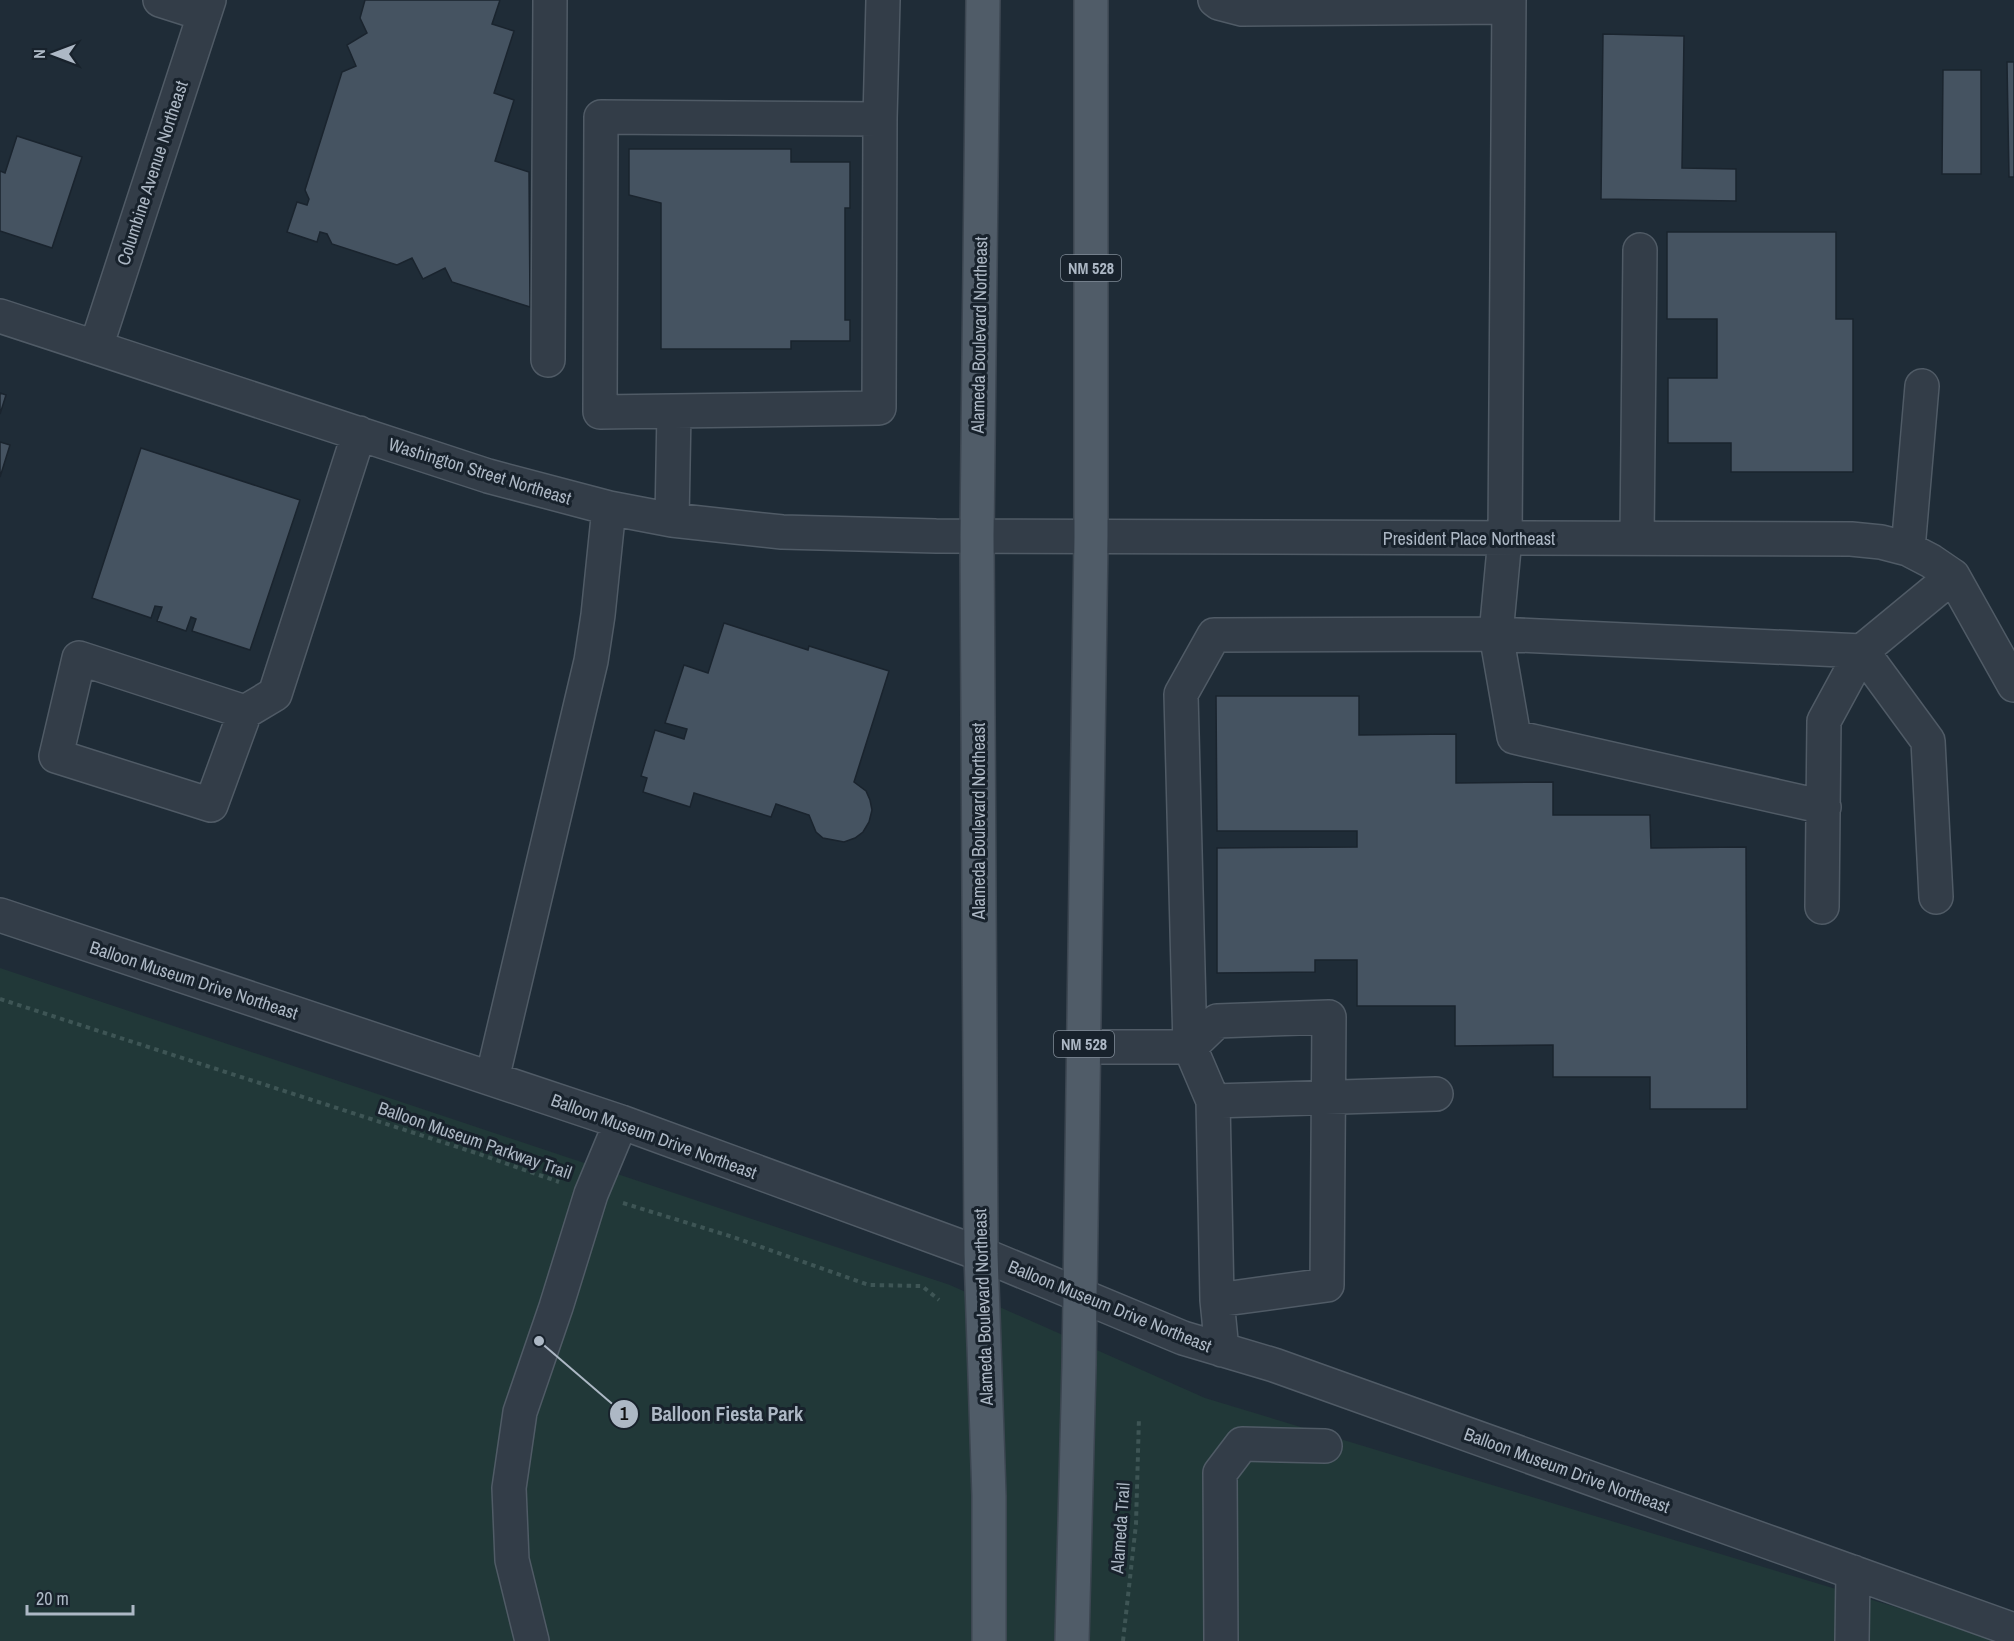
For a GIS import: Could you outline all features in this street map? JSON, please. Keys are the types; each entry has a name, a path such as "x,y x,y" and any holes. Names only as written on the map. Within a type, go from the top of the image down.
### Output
{"main road":[{"name":"Alameda Boulevard Northeast","path":"983,0 977,536 981,1254 989,1496 989,1641"},
{"name":"NM 528","path":"1072,1641 1080,1295 1091,537 1091,0"}],"street":[{"path":"160,0 206,7"},
{"path":"548,360 550,0"},
{"path":"880,118 601,117 600,412 879,408 880,118 883,0"},
{"path":"1215,0 1242,9 1509,4 1505,538 1497,611 1497,634 1514,737 1824,807"},
{"name":"Columbine Avenue Northeast","path":"96,347 206,7"},
{"path":"1637,538 1640,250"},
{"name":"Washington Street Northeast","path":"0,316 488,476 609,508 672,520 782,532 834,535 977,536"},
{"path":"1908,549 1922,386"},
{"path":"672,520 674,411"},
{"path":"245,712 79,658 56,756 211,805 245,712 275,693 358,433"},
{"path":"492,1079 591,661 609,508"},
{"name":"President Place Northeast","path":"977,536 1851,539 1881,542 1908,549 1953,576"},
{"path":"1822,907 1824,721 1862,651 1953,576 2014,686"},
{"path":"1222,1350 1217,1300 1213,1101 1189,1035 1181,693 1214,636 1497,634 1862,651"},
{"path":"1862,651 1928,741 1936,897"},
{"name":"Balloon Museum Drive Northeast","path":"0,915 621,1122 981,1254 1183,1338 1274,1365 2014,1630"},
{"path":"1084,1047 1189,1035 1217,1021 1329,1017 1328,1285 1217,1300"},
{"path":"1213,1101 1436,1094"},
{"path":"532,1641 512,1560 509,1488 520,1412 591,1194 621,1122"},
{"path":"1221,1641 1220,1473 1242,1444 1325,1446"},
{"path":"1852,1641 1853,1572"}],"path":[{"name":"Balloon Museum Parkway Trail","path":"0,999 476,1153 591,1194 733,1237 869,1285 922,1286 939,1300"},
{"name":"Alameda Trail","path":"1123,1641 1136,1524 1139,1417"}],"green space":[{"path":"0,968 950,1285 1205,1398 2008,1641 0,1641"}],"building":[{"path":"365,0 500,0 492,24 514,31 494,93 514,100 495,161 529,172 530,307 452,282 445,268 423,279 412,258 397,265 332,244 327,234 320,232 317,242 287,232 297,202 307,205 309,199 305,190 342,72 356,66 347,45 367,33 360,18"},
{"path":"1603,34 1684,36 1682,168 1736,169 1736,201 1601,199"},
{"path":"2007,62 2014,62 2014,177 2009,177"},
{"path":"1943,70 1981,70 1981,174 1942,174"},
{"path":"17,136 82,157 52,248 0,231 0,171 5,173"},
{"path":"629,149 791,149 791,162 850,162 850,208 845,208 845,320 850,320 850,341 791,341 791,349 661,349 661,203 629,195"},
{"path":"1667,232 1836,232 1836,319 1853,319 1853,472 1731,472 1731,443 1668,443 1668,378 1717,378 1717,319 1667,319"},
{"path":"0,393 6,395 0,414"},
{"path":"0,442 10,445 0,477"},
{"path":"141,448 300,500 250,650 192,631 196,619 191,617 186,631 157,621 162,607 155,606 151,618 92,598"},
{"path":"724,623 808,650 809,646 889,671 854,782 866,791 872,810 863,832 855,838 844,842 823,838 816,832 809,815 776,804 771,817 694,793 690,807 643,792 647,778 641,776 655,730 684,739 687,729 665,723 684,665 708,673"},
{"path":"1216,696 1359,696 1359,735 1456,734 1456,783 1553,782 1553,815 1650,815 1651,848 1746,847 1747,1109 1650,1109 1650,1077 1553,1077 1553,1045 1455,1046 1455,1006 1357,1006 1357,960 1315,960 1315,972 1217,973 1217,848 1357,847 1357,831 1217,831"}],"place":[{"name":"Balloon Fiesta Park","path":"539,1341"}]}
